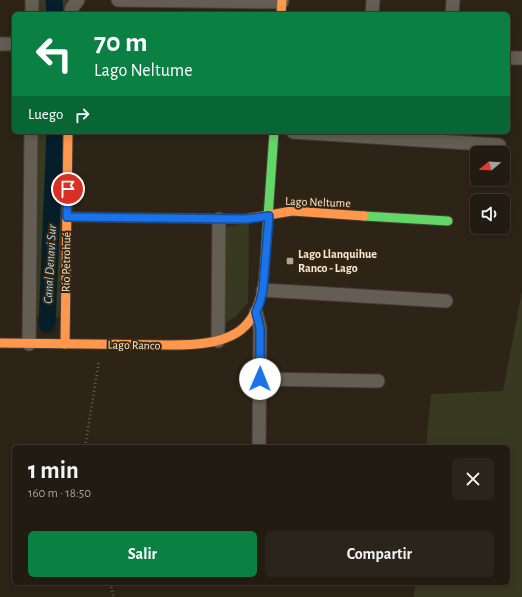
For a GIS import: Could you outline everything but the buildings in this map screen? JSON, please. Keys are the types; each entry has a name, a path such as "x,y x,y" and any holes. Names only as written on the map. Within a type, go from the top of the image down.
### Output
{"street":[{"path":"32,0 32,12"},
{"path":"71,12 78,0"},
{"path":"118,0 282,5"},
{"path":"372,12 373,0"},
{"path":"452,12 453,0"},
{"path":"0,44 12,44"},
{"path":"510,58 522,58"},
{"path":"29,344 31,134"},
{"name":"Río Petrohué","path":"65,344 68,134"},
{"name":"Lago Ranco","path":"0,343 175,345 218,341 226,339 242,330 249,323 256,312 263,290 274,134"},
{"path":"325,134 499,145"},
{"name":"Lago Neltume","path":"67,217 253,219 292,211 448,221"},
{"path":"218,341 219,219"},
{"path":"263,290 446,301"},
{"path":"256,312 260,328 259,445"},
{"path":"260,379 378,381"}],"path":[{"path":"84,445 102,344"},
{"path":"111,585 114,597"}],"green space":[{"path":"38,0 69,0 68,12 38,12"},
{"path":"36,134 66,134 61,317 35,316"},
{"path":"249,223 248,303 234,318 223,324 224,227"},
{"path":"522,291 522,597 414,597 415,585 510,585 510,445 426,445 431,394 503,391"}],"waterway":[{"name":"Canal Denavi Sur","path":"54,0 55,12"},
{"name":"Canal Denavi Sur","path":"47,324 55,134"}],"traffic: fast":[{"path":"264,274 274,134"},
{"path":"364,216 448,221"}],"traffic: slow":[{"path":"281,12 282,0"},
{"path":"65,344 68,134"},
{"path":"67,217 245,219 292,211 364,216"},
{"path":"0,343 190,345 223,339 236,333 247,324 255,312 261,295 264,274"}],"place":[{"name":"Lago Llanquihue Ranco - Lago","path":"290,261"}],"route":[{"path":"68,189 67,217 253,219 269,216 263,290 256,312 260,328 260,379"}]}
